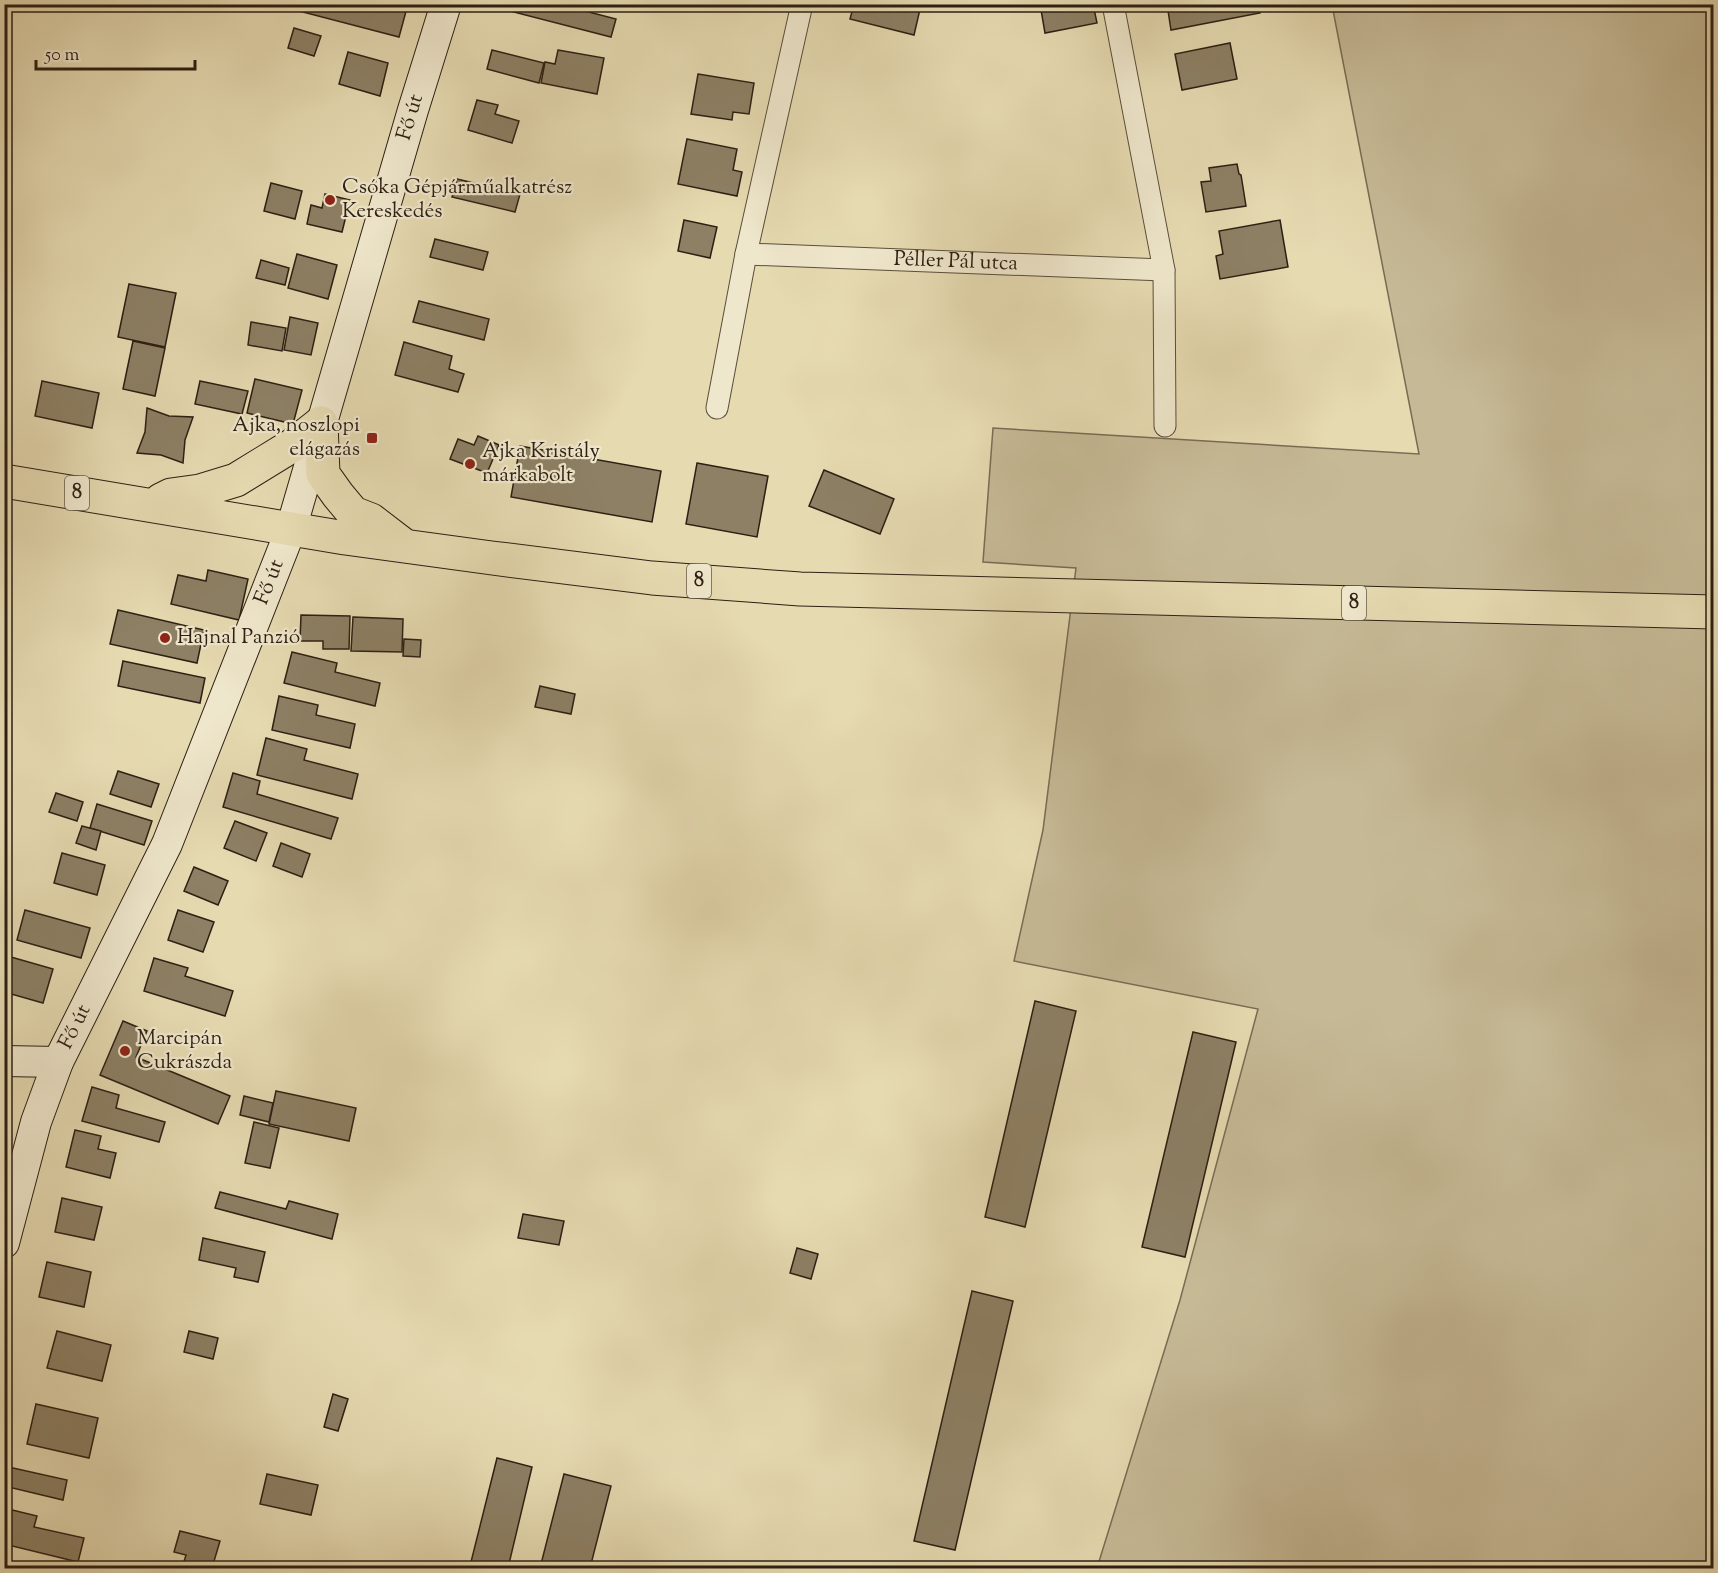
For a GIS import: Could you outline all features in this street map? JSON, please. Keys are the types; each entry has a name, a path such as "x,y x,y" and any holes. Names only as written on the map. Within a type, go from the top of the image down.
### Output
{"main road":[{"name":"Fő út","path":"4,1243 36,1122 58,1062 167,844 291,529 446,4"},
{"path":"150,504 171,495 200,491 236,480 293,446 321,423"},
{"path":"321,423 323,474 353,513 371,520 404,546"},
{"name":"8","path":"4,481 404,546 652,578 800,589 1713,612"},
{"path":"4,1061 58,1062"}],"street":[{"path":"717,408 747,254 802,4"},
{"path":"1113,4 1164,270 1165,426"},
{"name":"Péller Pál utca","path":"747,254 1164,270"}],"shaded area":[{"path":"1332,5 1713,5 1713,1568 1097,1568 1180,1300 1258,1009 1014,961 1043,830 1076,568 983,562 993,428 1419,454"}],"building":[{"path":"301,4 408,4 399,37 299,11"},
{"path":"503,4 558,4 616,19 611,37 502,9"},
{"path":"854,4 921,4 914,35 850,19"},
{"path":"1040,4 1093,4 1097,23 1045,33"},
{"path":"1167,4 1258,4 1260,13 1171,30"},
{"path":"294,28 321,36 314,56 288,48"},
{"path":"1230,43 1237,79 1182,90 1175,54"},
{"path":"492,50 544,63 539,83 487,69"},
{"path":"558,50 604,58 597,94 541,83 545,62 555,64"},
{"path":"348,52 388,63 380,96 339,84"},
{"path":"698,74 754,83 749,114 733,112 732,120 691,114"},
{"path":"477,100 498,105 495,114 519,121 512,143 468,130"},
{"path":"687,139 737,149 733,170 742,172 737,196 678,184"},
{"path":"1237,164 1246,206 1206,212 1201,182 1211,181 1209,168"},
{"path":"457,179 520,194 515,212 452,197"},
{"path":"271,183 302,191 295,219 264,211"},
{"path":"325,194 350,200 342,232 307,224 311,205 322,208"},
{"path":"684,220 717,227 710,258 678,251"},
{"path":"1280,220 1288,267 1220,279 1216,256 1223,254 1219,231"},
{"path":"435,239 488,252 483,270 430,257"},
{"path":"297,254 337,265 328,299 288,288"},
{"path":"261,260 289,268 285,285 256,278"},
{"path":"129,284 176,293 165,347 118,337"},
{"path":"419,301 489,319 484,340 413,322"},
{"path":"290,317 318,323 311,355 284,350"},
{"path":"251,322 286,328 282,351 248,345"},
{"path":"133,341 165,348 155,396 123,389"},
{"path":"404,342 452,356 449,369 464,374 458,392 395,375"},
{"path":"255,379 302,390 293,424 247,413"},
{"path":"42,381 99,393 92,428 35,416"},
{"path":"200,381 248,391 242,414 195,404"},
{"path":"147,408 169,416 193,417 185,440 183,463 161,455 137,453 145,432"},
{"path":"478,436 499,445 487,473 450,459 458,439 474,445"},
{"path":"520,446 661,471 652,522 511,497"},
{"path":"697,463 768,476 757,537 686,524"},
{"path":"824,470 894,499 880,534 809,506"},
{"path":"208,570 248,579 239,620 171,604 178,575 206,581"},
{"path":"118,610 204,630 197,663 110,644"},
{"path":"301,615 350,616 349,649 323,649 323,641 300,641"},
{"path":"353,617 403,619 402,652 351,651"},
{"path":"404,639 421,640 420,657 403,656"},
{"path":"292,652 337,663 335,672 380,683 375,706 284,683"},
{"path":"123,661 205,678 200,703 118,686"},
{"path":"540,686 575,694 571,714 535,707"},
{"path":"279,696 318,705 316,715 355,724 350,748 272,730"},
{"path":"266,738 307,749 304,760 358,774 352,799 257,775"},
{"path":"118,771 159,784 151,807 110,794"},
{"path":"233,773 260,781 257,794 338,818 331,839 223,807"},
{"path":"56,793 83,802 77,821 49,812"},
{"path":"97,804 152,821 144,845 90,828"},
{"path":"235,821 267,833 256,861 224,848"},
{"path":"82,826 101,831 96,850 76,843"},
{"path":"281,843 310,854 302,877 273,866"},
{"path":"62,853 105,865 97,895 54,883"},
{"path":"194,867 228,881 218,905 184,891"},
{"path":"25,910 90,928 81,958 17,940"},
{"path":"178,910 214,922 203,952 168,940"},
{"path":"11,957 53,969 43,1003 4,992 4,978"},
{"path":"154,958 188,968 185,976 233,991 225,1016 144,991"},
{"path":"1035,1001 1076,1011 1025,1227 985,1217"},
{"path":"123,1021 147,1031 136,1057 230,1096 218,1124 100,1075"},
{"path":"1193,1032 1236,1042 1185,1257 1142,1247"},
{"path":"92,1087 119,1095 116,1108 165,1122 159,1142 82,1121"},
{"path":"276,1091 356,1108 349,1141 269,1124"},
{"path":"244,1096 273,1103 269,1122 240,1115"},
{"path":"254,1122 279,1128 270,1168 245,1163"},
{"path":"75,1130 101,1136 98,1149 116,1153 110,1178 66,1167"},
{"path":"220,1192 286,1209 289,1201 338,1214 332,1239 215,1208"},
{"path":"62,1198 102,1207 94,1240 55,1232"},
{"path":"523,1214 564,1221 559,1245 518,1238"},
{"path":"203,1238 265,1252 258,1282 234,1277 236,1268 199,1260"},
{"path":"797,1248 818,1254 811,1279 790,1273"},
{"path":"47,1262 91,1272 84,1307 39,1297"},
{"path":"972,1291 1013,1301 955,1550 914,1541"},
{"path":"57,1331 111,1345 102,1381 47,1368"},
{"path":"189,1331 218,1338 213,1359 184,1352"},
{"path":"333,1394 348,1399 338,1431 324,1427"},
{"path":"36,1404 98,1418 89,1458 27,1444"},
{"path":"497,1458 532,1467 508,1568 470,1566"},
{"path":"4,1466 67,1480 63,1500 4,1486"},
{"path":"267,1474 318,1485 311,1515 260,1504"},
{"path":"564,1474 611,1486 590,1568 540,1568"},
{"path":"4,1508 37,1516 34,1527 84,1538 78,1562 4,1544"},
{"path":"180,1531 220,1541 212,1568 182,1568 186,1555 174,1552"},
{"path":"4,1561 38,1568 4,1568"}],"place":[{"name":"Csóka Gépjárműalkatrész Kereskedés","path":"330,200"},
{"name":"Ajka, noszlopi elágazás","path":"372,438"},
{"name":"Ajka Kristály márkabolt","path":"470,464"},
{"name":"Hajnal Panzió","path":"165,638"},
{"name":"Marcipán Cukrászda","path":"125,1051"}]}
